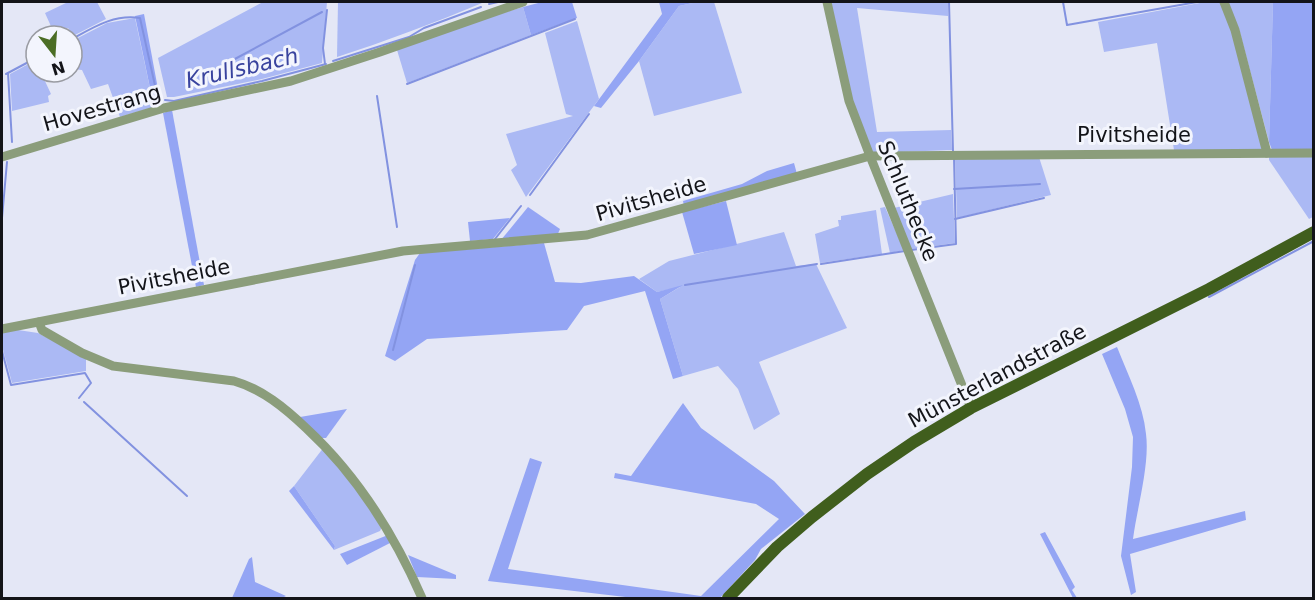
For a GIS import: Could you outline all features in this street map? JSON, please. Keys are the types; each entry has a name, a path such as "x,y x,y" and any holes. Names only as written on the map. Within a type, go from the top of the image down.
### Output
{"main road":[{"name":"Münsterlandstraße","path":"728,598 777,547 812,517 899,453 971,408 1209,289 1314,232"}],"street":[{"name":"Hovestrang","path":"2,157 156,110 291,81 523,2"},
{"name":"Schluthecke","path":"827,2 849,101 971,408"},
{"path":"1224,2 1235,30 1267,153"},
{"name":"Pivitsheide","path":"2,329 404,251 588,235 870,156 1314,153"},
{"path":"39,322 42,330 82,353 113,366 234,381 269,397 324,444 353,477 389,530 422,598"}],"shaded area":[{"path":"68,2 97,2 106,19 84,30 84,24 50,24 45,13"},
{"path":"263,2 327,2 322,63 262,79 167,97 158,58"},
{"path":"338,2 482,3 410,32 337,57"},
{"path":"542,2 572,2 577,18 531,35 523,7"},
{"path":"659,2 697,2 679,6 601,108 594,106 662,14"},
{"path":"697,2 714,2 742,93 654,116 639,61 679,6"},
{"path":"830,2 948,2 948,16 857,8 877,132 951,130 952,150 872,153 852,101"},
{"path":"1205,2 1220,2 1232,30 1263,151 1174,150 1157,43 1104,52 1098,22"},
{"path":"1227,2 1273,2 1269,142 1239,29"},
{"path":"1273,2 1313,2 1313,149 1272,150 1269,142"},
{"path":"523,7 531,35 407,83 397,50"},
{"path":"144,14 161,105 154,107 135,16"},
{"path":"135,18 154,107 120,117 108,84 91,89 84,74 84,35 107,23"},
{"path":"577,21 599,99 526,197 511,170 517,165 506,134 573,116 566,114 545,33"},
{"path":"24,66 24,84 46,84 51,94 48,96 49,102 12,111 10,74"},
{"path":"172,110 204,285 196,287 163,113"},
{"path":"1269,156 1313,156 1313,217 1309,219 1269,160"},
{"path":"955,157 1039,157 1051,195 957,218"},
{"path":"794,163 797,174 684,206 683,201 742,184 767,171"},
{"path":"953,194 955,243 911,249 894,208"},
{"path":"726,201 737,245 694,254 682,212"},
{"path":"528,207 560,229 557,236 501,240"},
{"path":"885,207 904,250 890,253 880,208"},
{"path":"876,210 882,254 820,263 815,234 839,226 838,220 841,220 841,216"},
{"path":"510,218 493,239 470,241 468,222"},
{"path":"784,232 796,266 816,264 847,328 759,362 780,414 754,430 738,389 718,366 683,376 660,299 680,287 657,292 639,279 669,261"},
{"path":"544,243 555,282 581,283 634,276 657,292 683,285 660,299 683,376 673,379 645,291 584,306 567,330 427,339 395,361 385,356 415,260 420,253"},
{"path":"18,330 38,333 86,358 86,371 12,383 2,346 2,332"},
{"path":"1117,347 1138,401 1147,446 1145,472 1133,539 1245,511 1246,520 1130,554 1136,592 1131,595 1121,556 1132,467 1133,437 1125,409 1102,354"},
{"path":"683,403 701,428 774,481 805,514 761,549 755,560 720,598 634,598 488,581 530,458 542,462 508,569 701,596 779,519 756,504 614,478 615,473 631,476"},
{"path":"347,409 326,438 321,438 300,417"},
{"path":"324,447 351,478 382,527 380,531 334,550 335,546 294,486"},
{"path":"294,486 335,546 334,550 289,491"},
{"path":"1045,532 1075,587 1072,590 1077,598 1073,598 1040,534"},
{"path":"388,535 392,542 347,565 340,554"},
{"path":"408,555 456,575 456,579 417,577"},
{"path":"252,557 255,582 286,596 282,598 232,598 249,559"}],"waterway":[{"name":"Krullsbach","path":"489,4 498,2"},
{"path":"949,2 953,151"},
{"path":"1063,2 1067,25 1197,2"},
{"name":"Krullsbach","path":"333,61 409,37 424,28 481,7"},
{"path":"325,64 323,48 327,10"},
{"path":"233,60 322,12"},
{"name":"Krullsbach","path":"84,32 113,20 140,18 158,99"},
{"path":"407,84 575,19"},
{"name":"Krullsbach","path":"6,74 24,64"},
{"name":"Krullsbach","path":"165,100 174,101 326,64"},
{"path":"8,73 12,142"},
{"path":"377,96 397,227"},
{"path":"530,195 589,114"},
{"path":"911,250 956,244 954,157"},
{"path":"2,218 7,162"},
{"path":"954,189 1040,184"},
{"path":"955,219 1044,198"},
{"path":"495,239 521,206"},
{"path":"1209,297 1314,241"},
{"path":"821,264 905,251"},
{"path":"685,285 817,264"},
{"path":"393,350 415,265"},
{"path":"2,351 11,385 85,373 91,383 79,398"},
{"path":"84,402 187,496"}]}
